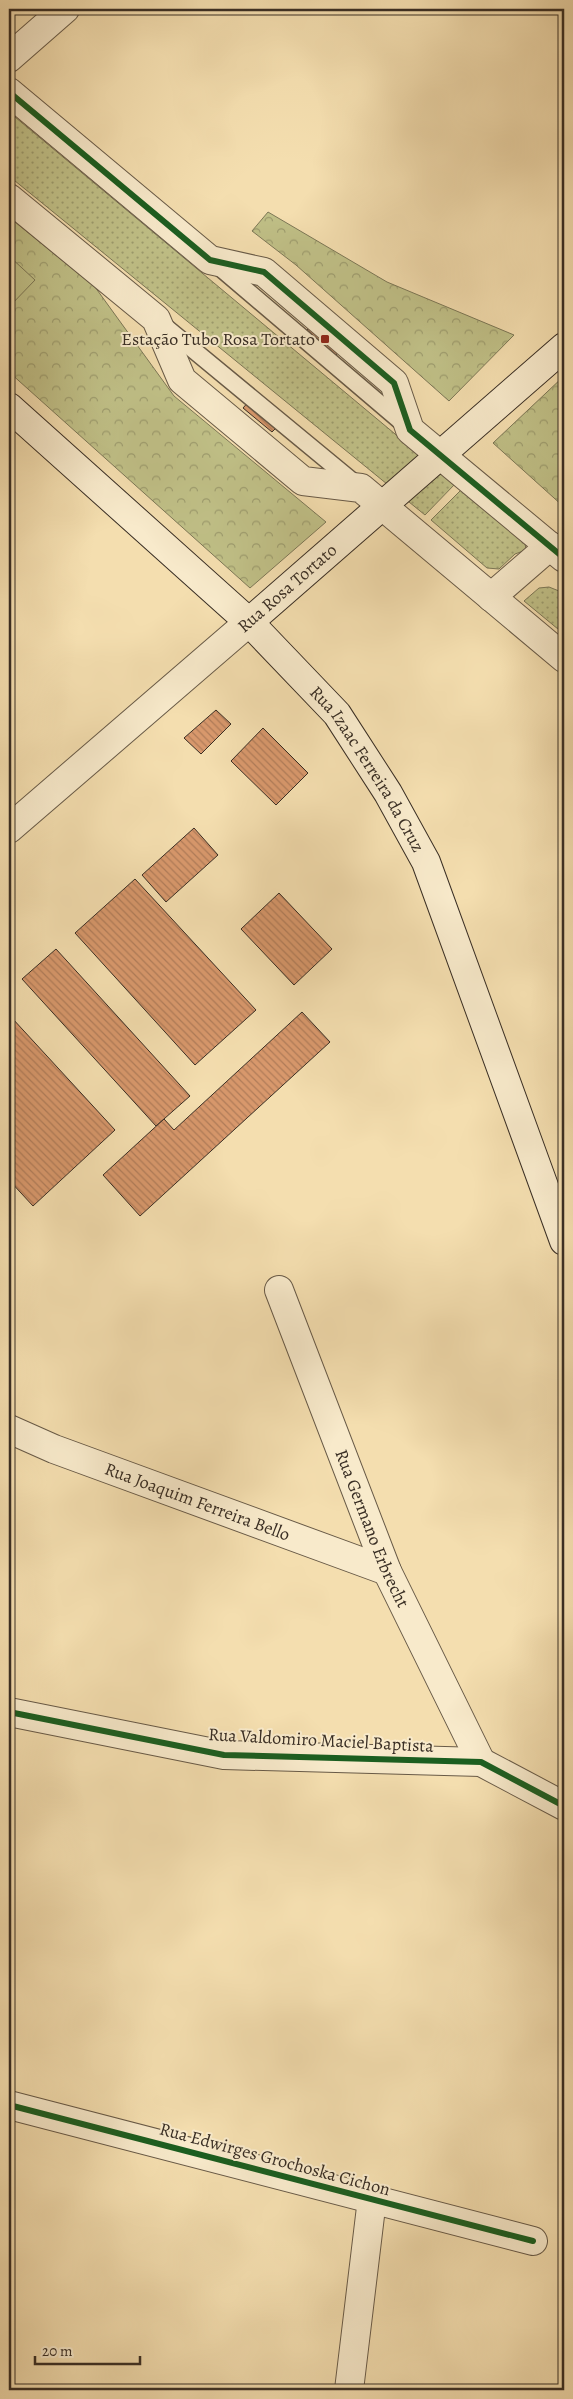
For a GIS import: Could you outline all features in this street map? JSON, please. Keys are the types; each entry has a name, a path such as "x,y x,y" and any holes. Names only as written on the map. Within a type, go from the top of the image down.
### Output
{"street":[{"path":"9,58 65,9"},
{"path":"9,92 210,260 264,272 394,383 410,430 557,552 491,597"},
{"path":"9,198 156,319 182,380 296,475 304,481 372,497 564,658"},
{"name":"Rua Rosa Tortato","path":"9,829 249,622 372,497 440,455 564,346"},
{"name":"Rua Izaac Ferreira da Cruz","path":"9,407 249,622 337,714 388,793 426,862 564,1241"},
{"name":"Rua Germano Erbrecht","path":"279,1290 387,1571 481,1762"},
{"name":"Rua Joaquim Ferreira Bello","path":"9,1429 63,1452 387,1571"},
{"name":"Rua Valdomiro Maciel Baptista","path":"9,1712 224,1755 481,1762 564,1806"},
{"name":"Rua Edwirges Grochoska Cichon","path":"9,2105 533,2241"},
{"path":"349,2390 372,2199"}],"green space":[{"path":"9,112 455,484 425,515 9,176"},
{"path":"268,212 387,282 514,335 449,401 296,265 252,231"},
{"path":"9,217 95,287 174,396 326,522 250,588 9,372"},
{"path":"9,256 35,280 9,307"},
{"path":"564,376 564,507 493,443"},
{"path":"461,490 525,543 526,550 515,554 499,569 487,568 431,520"},
{"path":"549,587 564,593 564,634 524,601 539,588"}],"building":[{"name":"Estação Tubo Rosa Tortato","path":"314,322 343,347 336,355 307,330"},
{"name":"Estação Tubo Rosa Tortato","path":"250,400 279,425 272,432 243,408"},
{"path":"216,710 231,724 201,754 184,738"},
{"path":"263,728 308,773 276,805 231,761"},
{"path":"194,828 218,855 166,902 142,875"},
{"path":"135,879 256,1010 195,1065 75,933"},
{"path":"279,893 332,949 294,985 241,929"},
{"path":"56,949 190,1096 156,1126 22,979"},
{"path":"302,1012 330,1042 140,1216 103,1175 164,1119 174,1130"},
{"path":"12,1018 115,1130 33,1206 9,1180 9,1021"}],"cycle path":[{"path":"9,92 210,260 264,272 394,383 410,430 564,558"},
{"path":"9,1712 224,1755 481,1762 564,1806"},
{"path":"9,2105 533,2241"}],"place":[{"name":"Estação Tubo Rosa Tortato","path":"325,339"}]}
